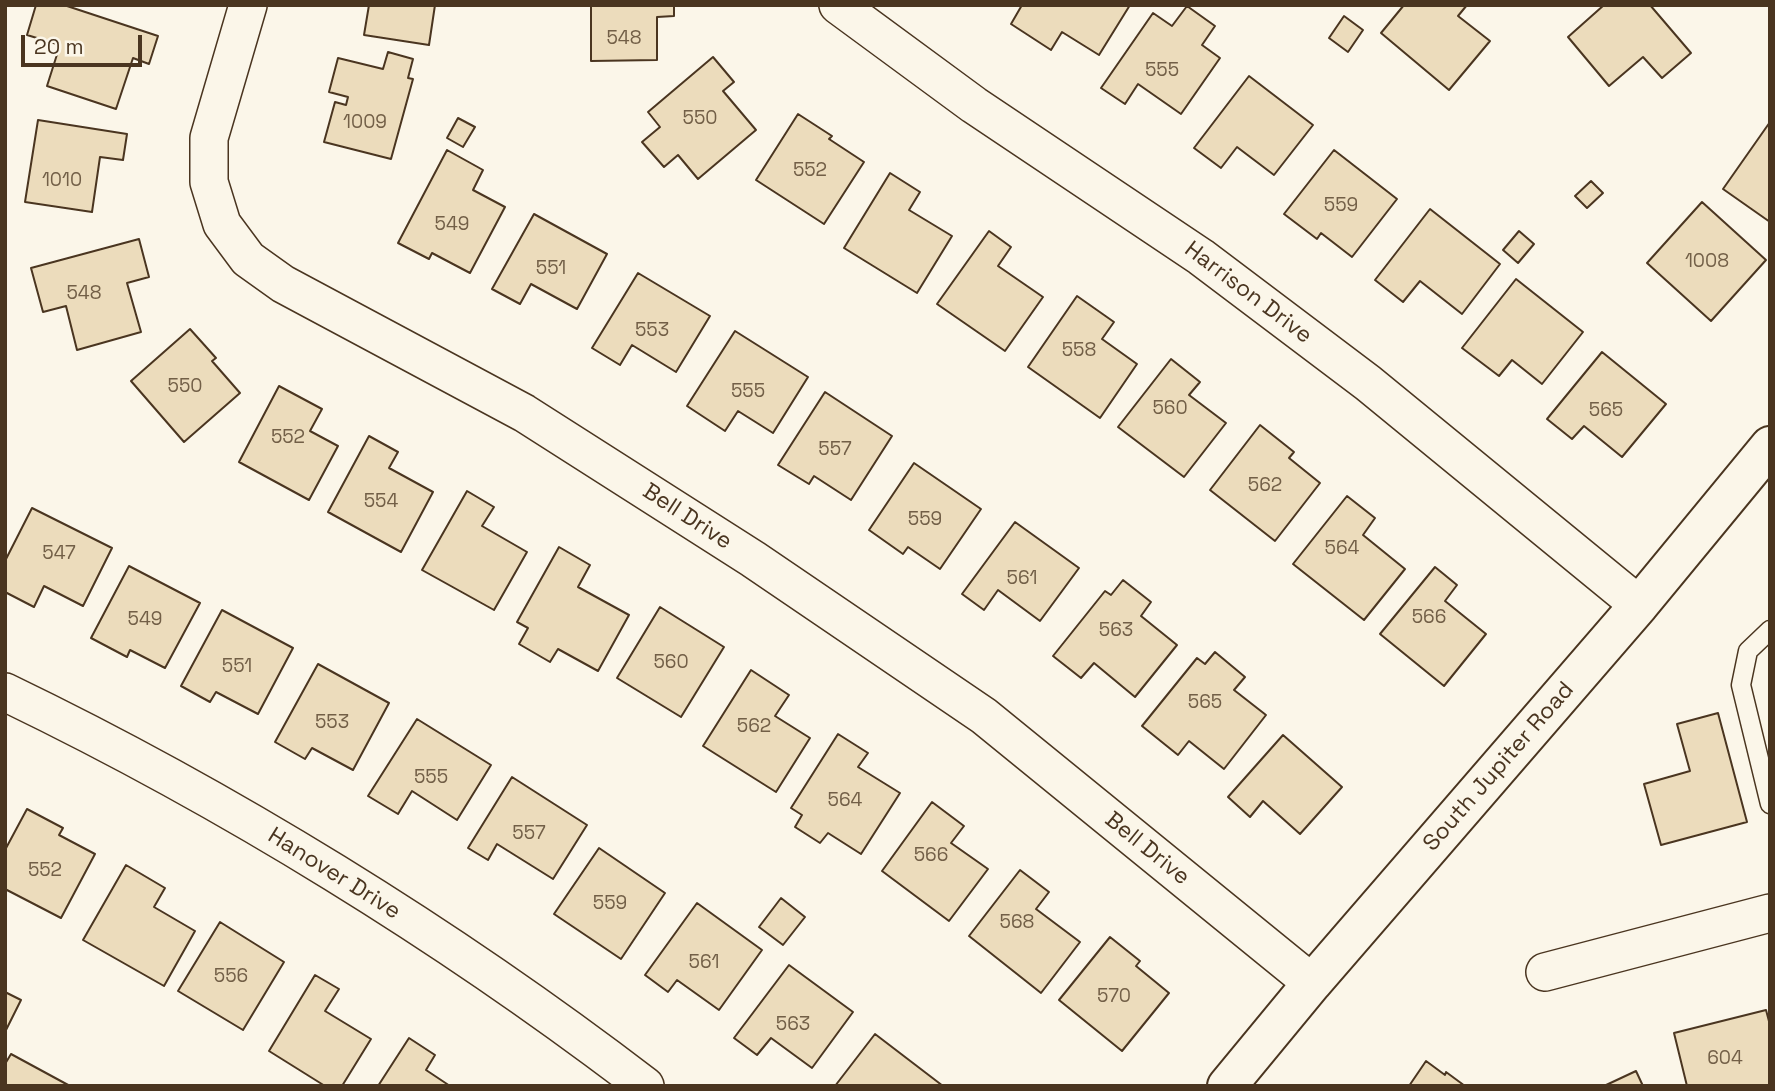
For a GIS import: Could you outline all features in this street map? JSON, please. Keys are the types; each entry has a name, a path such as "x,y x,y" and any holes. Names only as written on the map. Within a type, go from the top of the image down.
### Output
{"street":[{"name":"Bell Drive","path":"248,5 209,138 209,182 222,224 248,259 283,284 524,413 753,559 984,716 1312,983"},
{"name":"Harrison Drive","path":"838,5 974,105 1201,257 1368,383 1639,605"},
{"name":"South Jupiter Road","path":"1227,1086 1312,983 1639,605 1770,446"},
{"name":"Hanover Drive","path":"5,692 74,725 275,837 432,934 645,1086"},
{"path":"1545,972 1770,913"}],"lane":[{"path":"1770,630 1748,651 1741,685 1770,804"}],"building":[{"path":"36,5 64,5 158,36 149,64 133,58 116,109 47,86 60,45 27,35"},
{"path":"369,5 435,5 429,45 364,35"},
{"path":"591,5 674,5 674,16 657,17 657,60 591,61"},
{"path":"1022,5 1130,5 1099,55 1062,32 1051,50 1011,24"},
{"path":"1404,5 1467,5 1458,16 1490,41 1449,90 1381,33"},
{"path":"1604,5 1650,5 1691,53 1662,78 1643,57 1609,86 1568,37"},
{"path":"1187,6 1215,26 1202,45 1220,58 1181,114 1138,84 1125,104 1101,88 1153,13 1172,26"},
{"path":"1344,16 1363,30 1348,52 1329,38"},
{"path":"388,52 413,59 408,78 413,79 391,159 324,142 335,102 346,105 348,97 329,92 338,58 383,69"},
{"path":"713,57 734,82 723,91 756,130 698,179 678,155 664,167 642,142 660,127 648,112"},
{"path":"1249,76 1313,125 1274,175 1237,147 1221,168 1194,148"},
{"path":"798,114 832,136 829,139 864,162 824,224 756,180"},
{"path":"458,118 475,127 463,147 447,138"},
{"path":"38,120 127,134 123,160 100,157 92,212 25,202"},
{"path":"1770,122 1770,222 1723,189"},
{"path":"447,150 483,170 473,190 505,207 470,273 432,253 429,259 398,243"},
{"path":"1334,150 1397,199 1352,257 1321,233 1317,239 1284,214"},
{"path":"890,173 920,192 909,210 952,236 917,293 844,248"},
{"path":"1591,181 1603,193 1587,208 1575,196"},
{"path":"1702,202 1766,260 1711,321 1647,263"},
{"path":"1430,209 1500,264 1462,314 1420,281 1403,302 1375,280"},
{"path":"534,214 607,254 577,309 531,284 520,304 492,289"},
{"path":"989,231 1011,247 998,266 1043,297 1005,351 937,304"},
{"path":"1519,231 1534,244 1518,263 1503,250"},
{"path":"139,239 149,277 127,283 141,332 77,350 66,306 43,312 31,268"},
{"path":"638,273 710,316 676,372 632,345 620,365 592,348"},
{"path":"1516,279 1583,332 1542,384 1512,360 1499,376 1462,348"},
{"path":"1077,296 1114,322 1102,339 1137,364 1100,418 1028,367"},
{"path":"190,329 216,358 212,361 240,393 184,442 131,381"},
{"path":"735,331 808,377 773,433 738,411 725,431 687,406"},
{"path":"1602,352 1666,404 1622,457 1584,426 1572,439 1547,419"},
{"path":"1171,359 1200,382 1189,395 1226,423 1184,477 1118,427"},
{"path":"279,386 322,409 310,431 338,446 309,500 239,462"},
{"path":"825,392 892,436 851,500 814,476 809,484 778,465"},
{"path":"1260,425 1294,452 1289,458 1320,483 1275,541 1210,490"},
{"path":"369,436 398,452 389,468 433,492 401,552 328,512"},
{"path":"914,463 981,509 940,569 908,547 903,554 869,530"},
{"path":"467,491 494,507 482,526 527,552 494,610 422,570"},
{"path":"1347,496 1375,518 1363,535 1405,569 1364,620 1293,564"},
{"path":"32,508 112,548 83,606 44,586 34,607 5,592 5,561"},
{"path":"1015,522 1079,568 1040,621 998,590 984,610 962,594"},
{"path":"559,547 590,565 578,587 629,615 598,671 558,649 550,662 519,644 528,628 517,622"},
{"path":"129,566 200,603 165,668 130,650 127,657 91,638"},
{"path":"1435,567 1457,585 1445,601 1486,634 1444,686 1380,634"},
{"path":"1123,580 1151,602 1141,616 1177,645 1135,697 1094,663 1081,678 1053,656 1105,591 1111,595"},
{"path":"660,607 724,647 681,717 617,678"},
{"path":"222,610 293,648 258,714 216,692 210,702 181,686"},
{"path":"1215,652 1245,677 1234,690 1266,715 1224,769 1189,741 1178,755 1142,726 1197,658 1205,664"},
{"path":"318,664 389,703 353,770 312,748 305,759 275,742"},
{"path":"751,670 789,695 775,716 810,738 776,792 703,746"},
{"path":"1718,713 1747,822 1661,845 1644,784 1690,771 1677,724"},
{"path":"417,719 491,765 457,820 412,791 398,814 368,796"},
{"path":"838,734 868,753 858,767 900,793 861,854 828,833 820,843 795,827 802,815 791,808"},
{"path":"1283,735 1342,787 1300,834 1263,801 1250,817 1228,797"},
{"path":"512,777 587,825 553,879 497,844 488,860 468,848"},
{"path":"932,802 964,826 951,843 988,869 949,921 882,871"},
{"path":"27,809 63,828 59,835 95,854 61,918 5,889 5,850"},
{"path":"599,848 665,893 621,959 554,914"},
{"path":"126,865 165,888 154,907 195,931 164,986 83,940"},
{"path":"1020,870 1049,892 1036,909 1080,942 1041,993 969,936"},
{"path":"781,898 805,917 783,945 759,927"},
{"path":"697,903 762,950 719,1010 677,980 668,992 645,975"},
{"path":"220,922 284,962 243,1030 178,991"},
{"path":"1110,937 1140,961 1136,966 1169,993 1122,1051 1059,1000"},
{"path":"789,965 853,1012 812,1068 771,1038 757,1055 734,1038"},
{"path":"315,975 339,989 325,1011 371,1039 342,1086 325,1086 269,1051"},
{"path":"5,992 21,1000 6,1030 5,1030"},
{"path":"1766,1010 1770,1025 1770,1086 1687,1086 1674,1033"},
{"path":"875,1034 943,1086 835,1086"},
{"path":"409,1038 435,1055 426,1070 450,1086 378,1086"},
{"path":"11,1054 70,1086 5,1086 5,1064"},
{"path":"1426,1061 1445,1075 1446,1072 1465,1086 1409,1086"},
{"path":"1636,1071 1643,1086 1604,1086"}]}
